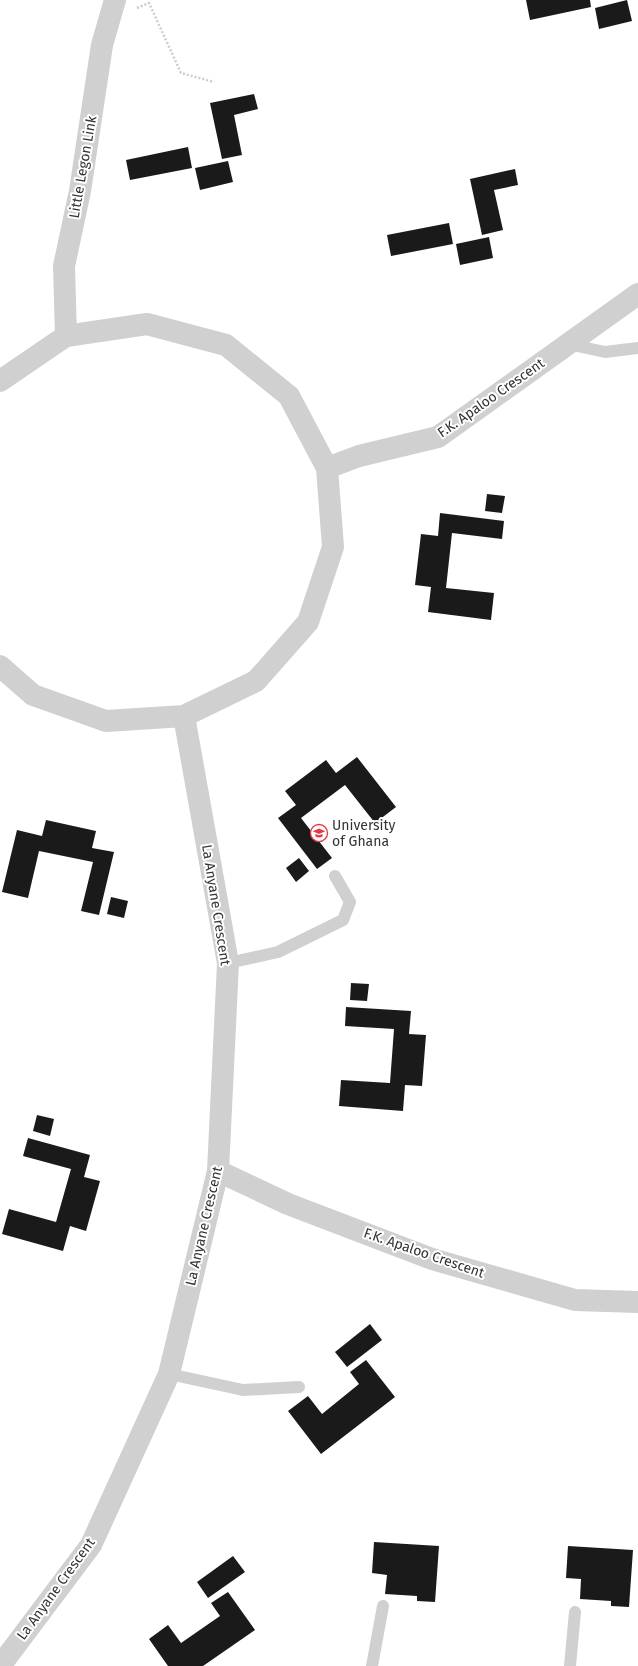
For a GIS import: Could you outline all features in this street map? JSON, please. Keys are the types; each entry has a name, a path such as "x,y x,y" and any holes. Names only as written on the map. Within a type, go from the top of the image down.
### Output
{"street":[{"name":"Little Legon Link","path":"66,336 64,266 80,191 102,45 113,9"},
{"name":"F.K. Apaloo Crescent","path":"327,468 359,456 438,436 638,294"},
{"path":"0,382 66,336 147,324 226,345 289,396 327,468 333,546 308,622 256,681 184,716 106,721 33,696 0,666"},
{"name":"La Anyane Crescent","path":"0,1666 91,1545 169,1374 218,1171 228,963 184,716"},
{"name":"F.K. Apaloo Crescent","path":"218,1171 288,1204 432,1259 576,1300 638,1302"}],"lane":[{"path":"568,344 605,352 638,348"},
{"path":"228,963 278,952 343,920 350,902 335,876"},
{"path":"169,1374 243,1390 299,1387"},
{"path":"372,1666 383,1606"},
{"path":"570,1666 575,1612"}],"path":[{"path":"113,9 149,3 181,73 214,82"}],"building":[{"path":"526,0 590,0 591,7 530,20"},
{"path":"627,0 632,21 599,29 595,8"},
{"path":"254,94 258,109 234,115 242,155 222,159 210,103"},
{"path":"188,147 192,168 130,180 126,160"},
{"path":"228,161 233,182 200,190 195,168"},
{"path":"515,169 518,185 494,190 503,230 482,235 470,179"},
{"path":"449,223 453,244 391,256 387,235"},
{"path":"489,237 493,258 460,265 456,244"},
{"path":"487,494 505,496 502,513 485,511"},
{"path":"440,513 504,521 502,539 452,533 446,588 494,593 491,620 428,612 431,587 415,585 421,534 438,536"},
{"path":"357,757 396,807 375,823 345,785 301,818 332,858 317,869 278,818 296,805 285,791 326,760 336,773"},
{"path":"46,820 96,831 92,848 114,852 99,915 81,911 93,862 39,851 28,898 2,892 17,830 42,836"},
{"path":"299,858 309,871 296,882 286,868"},
{"path":"111,897 128,901 124,918 107,914"},
{"path":"351,983 369,984 367,1001 350,1000"},
{"path":"346,1007 411,1011 409,1034 426,1035 422,1086 405,1085 403,1111 339,1106 341,1080 390,1083 394,1029 345,1026"},
{"path":"37,1115 54,1119 50,1136 33,1131"},
{"path":"28,1138 90,1155 84,1177 100,1181 86,1231 70,1226 63,1251 2,1234 9,1209 56,1222 71,1169 23,1156"},
{"path":"370,1324 382,1340 347,1367 335,1352"},
{"path":"366,1360 395,1397 321,1454 288,1411 308,1396 322,1414 359,1384 350,1372"},
{"path":"374,1542 439,1546 435,1602 417,1601 417,1596 385,1594 387,1575 372,1573"},
{"path":"568,1546 633,1550 629,1607 611,1606 611,1601 580,1599 581,1579 566,1578"},
{"path":"233,1556 245,1572 208,1598 197,1582"},
{"path":"228,1592 255,1630 203,1666 168,1666 149,1639 168,1625 181,1643 220,1616 211,1603"}],"place":[{"name":"University of Ghana","path":"319,833"}]}
